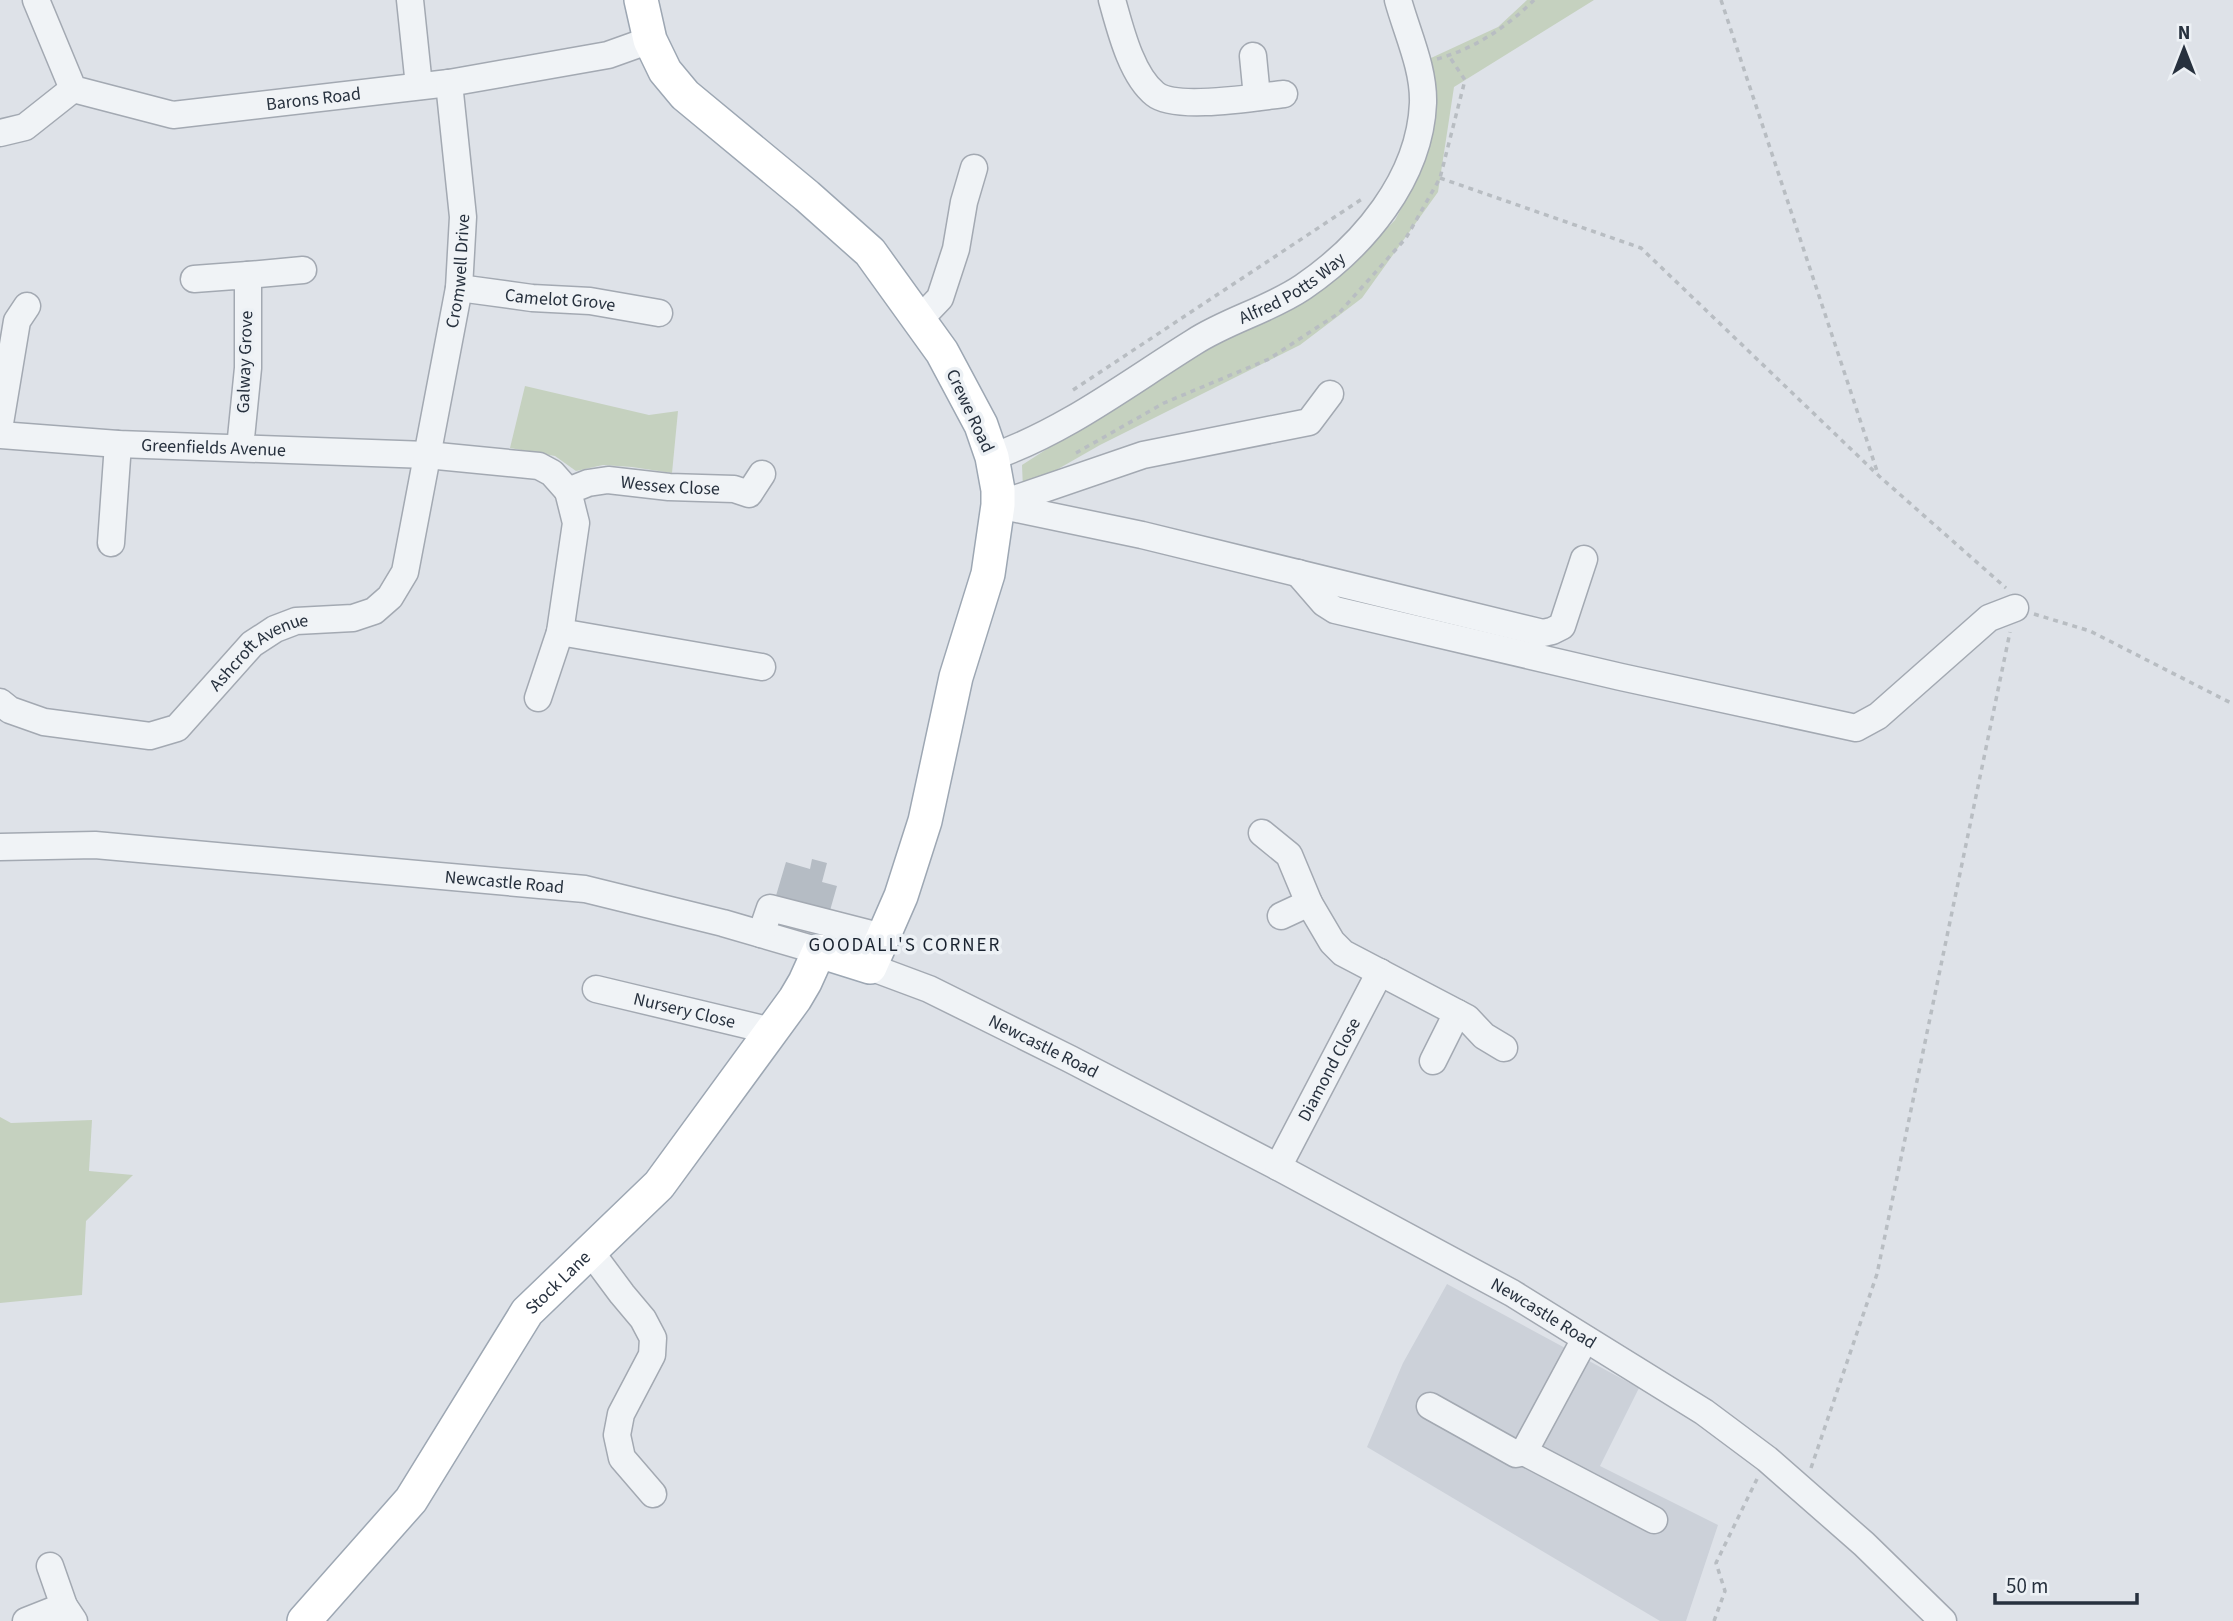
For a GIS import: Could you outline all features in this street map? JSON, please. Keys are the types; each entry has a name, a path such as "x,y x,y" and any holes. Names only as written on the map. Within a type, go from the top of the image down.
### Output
{"main road":[{"name":"Crewe Road","path":"641,0 649,40 665,71 685,96 807,196 870,253 920,319 958,380 981,425 992,457 998,505 988,574 956,677 925,821 901,895 870,967"},
{"name":"Newcastle Road","path":"819,951 870,967"},
{"name":"Stock Lane","path":"304,1621 411,1500 527,1312 659,1185 772,1031 805,982 819,951"}],"street":[{"path":"0,133 25,127 73,89 36,0"},
{"path":"410,0 419,86"},
{"path":"1112,0 1134,63 1143,81 1156,95 1176,102 1212,102 1284,94"},
{"name":"Alfred Potts Way","path":"992,457 1020,447 1087,413 1197,340 1302,288 1355,245 1389,200 1403,176 1417,142 1423,101 1418,65 1398,0"},
{"name":"Barons Road","path":"73,89 173,115 449,83 608,55 649,40"},
{"path":"1253,56 1257,97"},
{"name":"Cromwell Drive","path":"427,455 459,288 463,218 449,83"},
{"path":"920,319 940,299 956,249 964,202 974,168"},
{"path":"194,279 303,270"},
{"name":"Galway Grove","path":"240,448 248,368 248,275"},
{"name":"Camelot Grove","path":"459,288 532,298 590,301 659,313"},
{"path":"0,423 17,321 27,306"},
{"path":"998,505 1143,454 1309,422 1330,394"},
{"name":"Greenfields Avenue","path":"0,435 118,444 427,455"},
{"path":"111,543 118,444"},
{"path":"427,455 539,466 552,473 568,491 576,523 560,632 538,698"},
{"name":"Ashcroft Avenue","path":"0,702 10,710 44,722 150,736 177,728 252,644 275,629 296,621 353,618 374,611 390,597 405,572 427,455"},
{"name":"Wessex Close","path":"568,491 588,483 608,480 669,487 734,489 749,494 762,474"},
{"path":"998,505 1142,535 1543,633 1562,626 1584,559"},
{"path":"1298,573 1324,603 1343,613 1856,729 1878,716 1989,618 2015,608"},
{"path":"560,632 762,667"},
{"path":"1262,833 1289,855 1308,903 1332,942 1343,953 1462,1015 1484,1035 1504,1048"},
{"name":"Newcastle Road","path":"0,847 95,845 585,889 819,951"},
{"path":"1281,916 1308,903"},
{"path":"761,934 769,908 883,937"},
{"name":"Newcastle Road","path":"870,967 929,989 978,1013 1278,1167 1511,1293 1704,1412 1767,1459 1881,1560 1943,1621"},
{"name":"Diamond Close","path":"1278,1167 1380,972"},
{"name":"Nursery Close","path":"596,989 772,1031"},
{"path":"1433,1061 1462,1015"},
{"path":"590,1251 643,1319 653,1338 652,1354 621,1414 617,1435 622,1458 653,1494"},
{"path":"1524,1452 1585,1339"},
{"path":"1430,1406 1516,1454 1524,1452 1654,1520"},
{"path":"26,1621 69,1614 50,1566"}],"path":[{"path":"1418,65 1449,56 1496,33 1534,0"},
{"path":"1721,0 1879,476"},
{"path":"1073,454 1164,403 1269,359 1339,313 1406,238 1440,178 1465,80 1449,56"},
{"path":"1440,178 1641,248 1879,476 2010,592 2015,608 1877,1274 1803,1489"},
{"path":"1074,390 1368,194"},
{"path":"2015,608 2090,631 2233,704"},
{"path":"1714,1621 1725,1591 1716,1563 1767,1459"}],"shaded area":[{"path":"1447,1284 1639,1388 1600,1466 1718,1525 1686,1621 1660,1621 1367,1447 1403,1363"}],"green space":[{"path":"1527,0 1594,0 1454,87 1438,192 1362,298 1300,345 1100,445 1023,489 1022,465 1145,386 1303,298 1347,270 1395,220 1422,170 1436,100 1431,58 1498,27"},
{"path":"525,386 649,415 678,411 672,473 603,465 576,471 555,456 510,448"},
{"path":"0,1117 11,1123 92,1120 89,1171 133,1175 86,1221 82,1295 0,1303"}],"building":[{"path":"812,859 827,863 822,882 837,886 829,914 775,899 786,862 810,869"}],"district":[{"name":"GOODALL'S CORNER","path":"905,945"}]}
